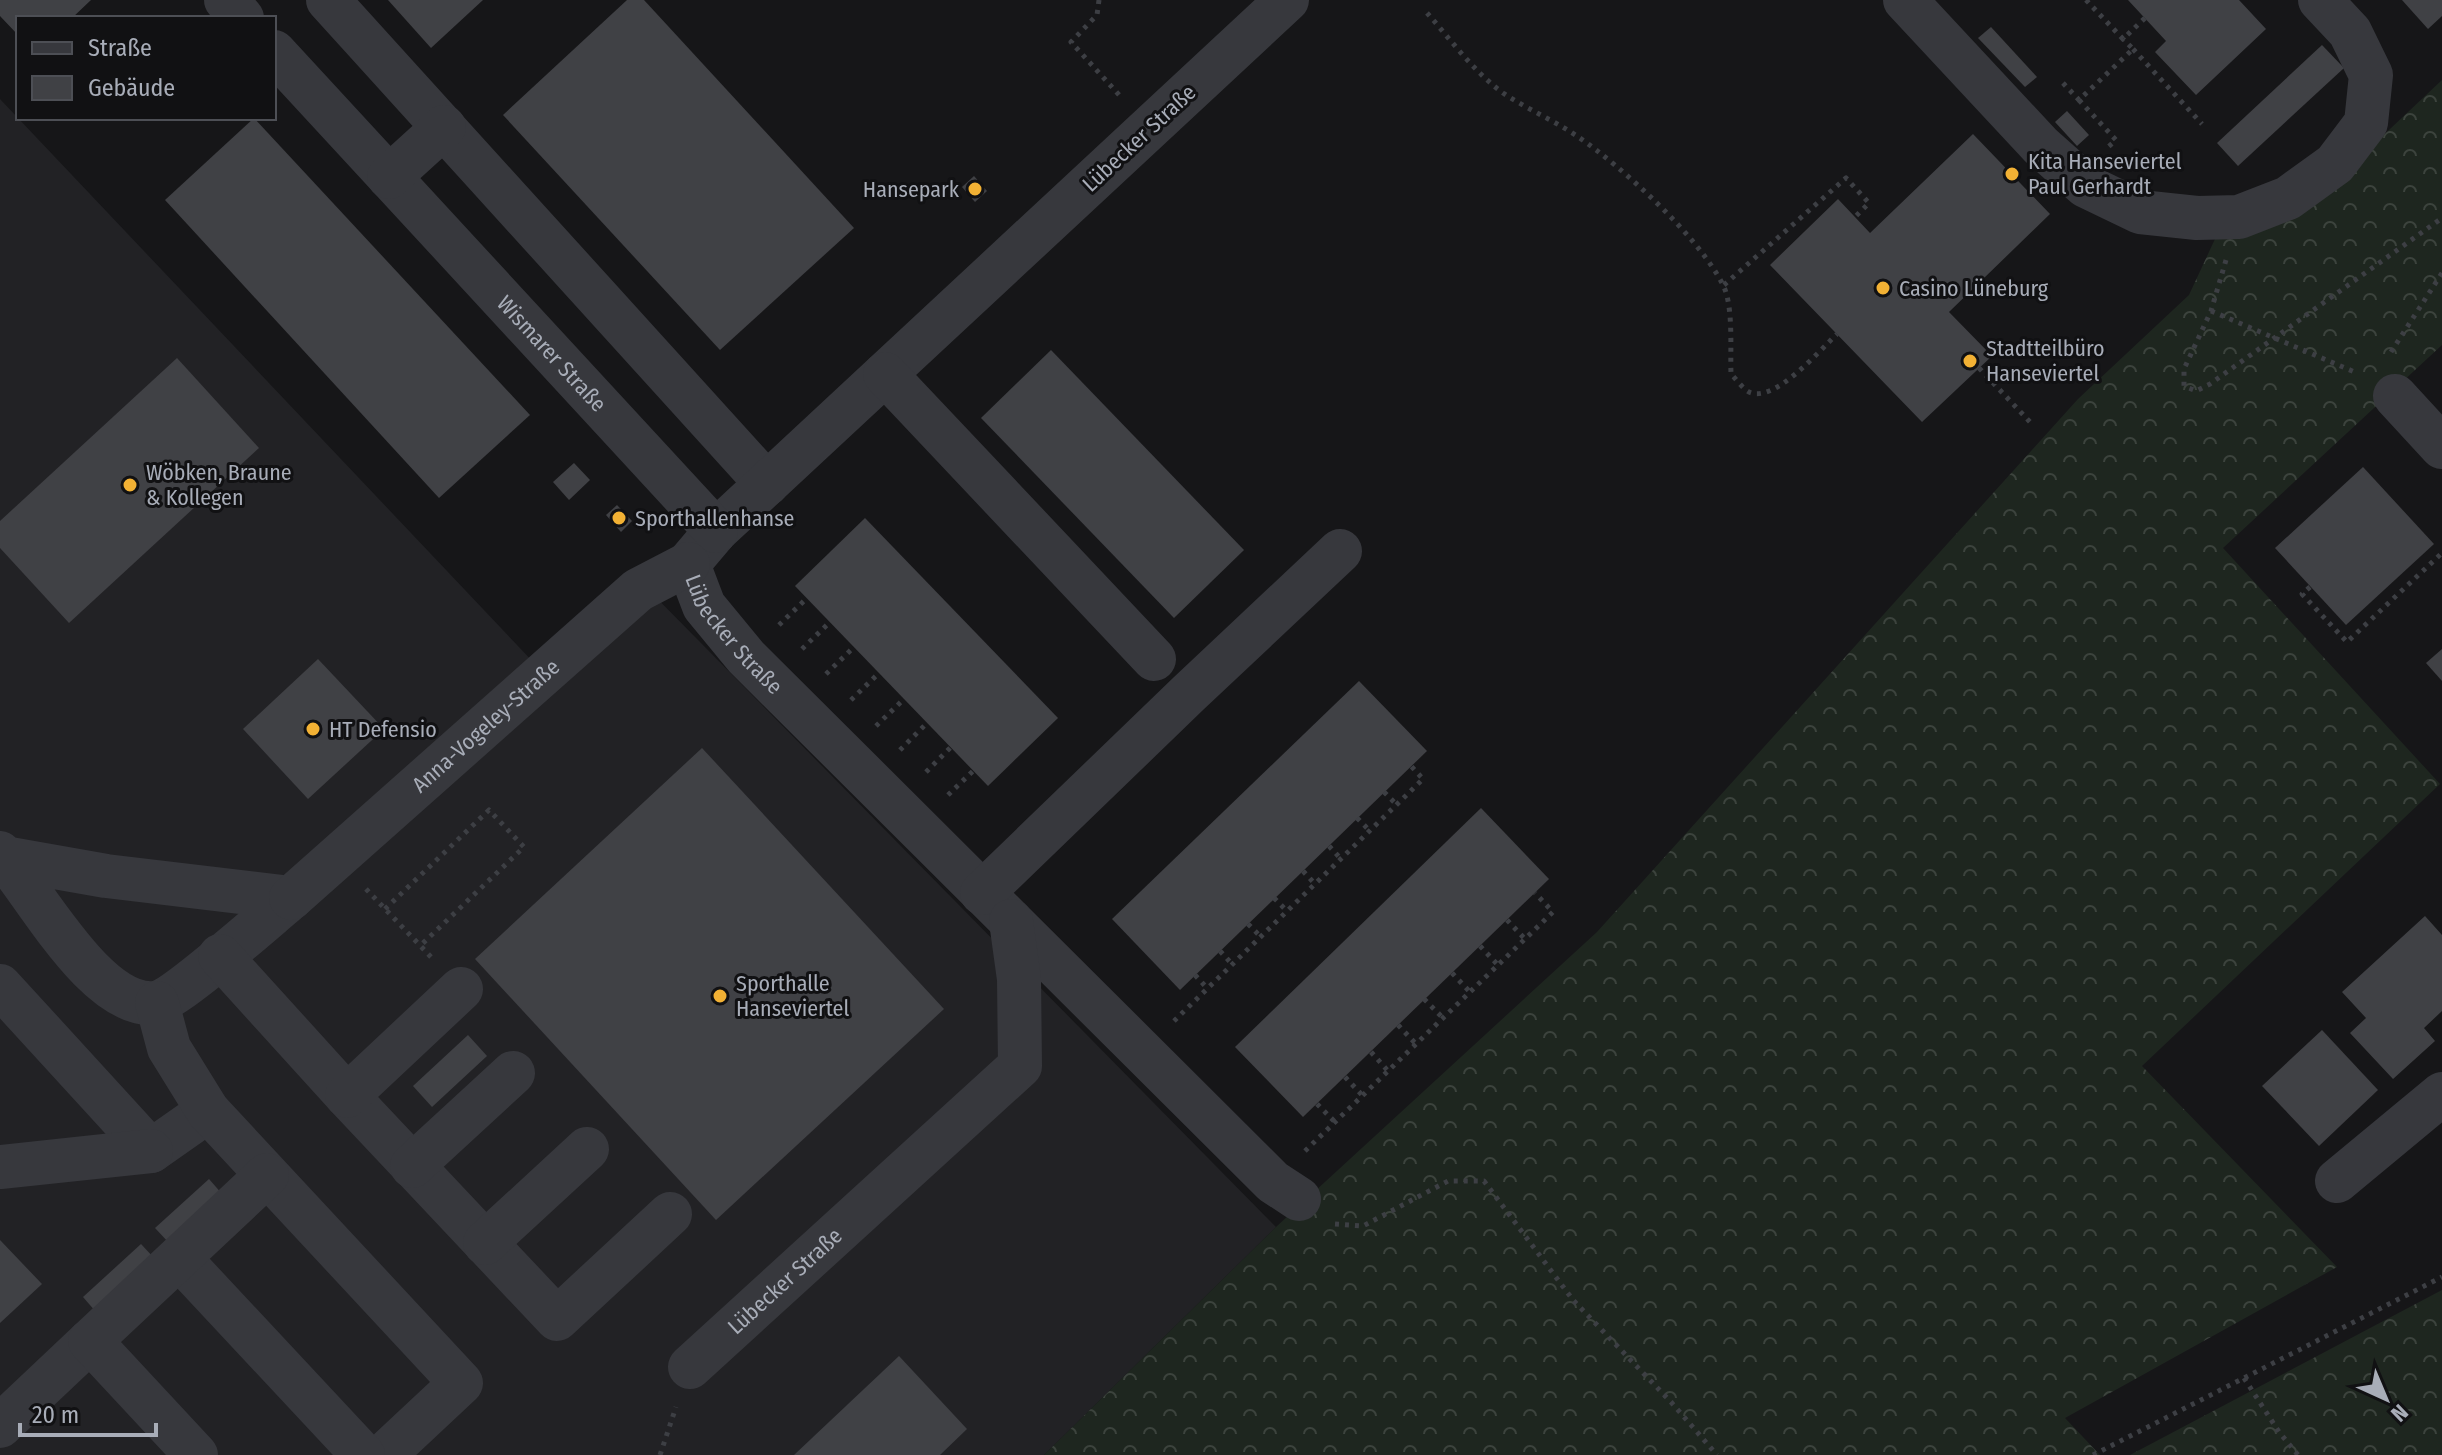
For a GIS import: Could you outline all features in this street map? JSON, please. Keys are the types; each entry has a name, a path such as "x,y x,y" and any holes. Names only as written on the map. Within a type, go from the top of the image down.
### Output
{"street":[{"path":"226,0 240,16"},
{"path":"328,0 767,484"},
{"name":"Lübecker Straße","path":"1286,1190 1141,1052 746,657 704,606 688,564 716,531 1287,0"},
{"path":"1905,0 2041,146 2086,186 2140,212 2197,218 2239,217 2288,198 2335,164 2366,123 2371,75 2350,32 2320,0"},
{"name":"Wismarer Straße","path":"276,54 716,531"},
{"path":"389,177 444,127"},
{"path":"885,374 1154,659"},
{"path":"2383,378 2442,447"},
{"path":"996,907 1188,694 1340,551"},
{"name":"Anna-Vogeley-Straße","path":"157,1003 186,985 291,898 638,590 688,564"},
{"path":"2,856 106,876 291,898"},
{"path":"2,856 81,961 120,995 157,1003 169,1048 208,1111 461,1383 384,1455"},
{"name":"Lübecker Straße","path":"690,1367 1020,1066 1019,979 996,907"},
{"path":"220,956 557,1319 670,1214"},
{"path":"0,986 151,1151"},
{"path":"347,1096 461,989"},
{"path":"412,1166 513,1073"},
{"path":"2337,1181 2442,1094"},
{"path":"0,1167 151,1151 208,1111"},
{"path":"485,1243 587,1149"},
{"path":"0,1426 267,1175"},
{"path":"179,1258 363,1455"},
{"path":"90,1341 196,1455"}],"path":[{"path":"1099,0 1097,15 1071,42 1149,128"},
{"path":"2086,0 2202,124"},
{"path":"1427,13 1472,64 1502,92 1578,137 1636,184 1696,245 1724,285 1731,374 1749,392 1766,394 1784,383 1837,334"},
{"path":"2123,39 2145,18"},
{"path":"2063,83 2079,100 2133,49"},
{"path":"1724,285 1846,178 1869,203 1855,217"},
{"path":"2442,218 2273,338 2210,384 2196,391 2184,386 2184,369 2211,311 2273,338 2383,378 2442,273"},
{"path":"1979,368 2030,422"},
{"path":"2310,587 2302,594 2347,642 2442,553"},
{"path":"1141,1052 1423,779 1411,766"},
{"path":"1384,792 1397,805"},
{"path":"385,909 489,810 507,828 524,847 420,946"},
{"path":"1357,818 1370,831"},
{"path":"1329,846 1341,859"},
{"path":"1303,871 1315,884"},
{"path":"1535,893 1553,912 1335,1122 1286,1190 1330,1223 1363,1226 1448,1181 1484,1181 1573,1300 1717,1455"},
{"path":"1274,898 1287,911"},
{"path":"392,917 405,930"},
{"path":"1507,920 1525,939"},
{"path":"1248,924 1261,937"},
{"path":"1480,946 1498,965"},
{"path":"1220,951 1232,964"},
{"path":"1452,973 1470,992"},
{"path":"1195,975 1207,988"},
{"path":"1424,999 1443,1018"},
{"path":"1398,1025 1416,1044"},
{"path":"1371,1052 1388,1071"},
{"path":"1345,1077 1363,1096"},
{"path":"1317,1104 1335,1122"},
{"path":"2093,1455 2442,1277"},
{"path":"2244,1378 2298,1455"}],"shaded area":[{"path":"0,99 16,116 16,120 20,120 537,666 635,576 1276,1227 1044,1455 0,1455"}],"green space":[{"path":"2442,80 2442,345 2223,548 2440,784 2142,1066 2337,1267 2065,1418 2100,1455 1044,1455 1276,1227 1597,932 2078,399 2189,295 2215,239 2372,146"},
{"path":"2442,1290 2442,1455 2130,1455"}],"building":[{"path":"0,0 91,0 74,16 16,16 16,33 0,16"},
{"path":"388,0 483,0 431,48"},
{"path":"627,0 644,0 854,228 720,350 503,115"},
{"path":"2128,0 2239,0 2266,29 2196,95 2155,52 2166,41"},
{"path":"2402,0 2442,0 2442,16 2428,29"},
{"path":"1991,27 2037,77 2025,87 1978,38"},
{"path":"2322,45 2344,68 2238,166 2217,143"},
{"path":"2067,111 2089,135 2077,146 2055,122"},
{"path":"252,120 256,120 530,415 439,498 165,200"},
{"name":"Casino Lüneburg","path":"1973,134 2050,214 1949,312 1992,356 1922,422 1770,265 1838,199 1870,233"},
{"name":"Hansepark","path":"974,176 987,191 975,202 962,187"},
{"path":"1051,350 1244,550 1174,618 981,418"},
{"name":"Wöbken, Braune & Kollegen","path":"177,358 259,448 69,623 0,548 0,521"},
{"path":"574,463 590,480 569,500 553,482"},
{"path":"2363,467 2434,544 2346,625 2275,548"},
{"name":"Sporthallenhanse","path":"617,505 632,521 621,532 606,515"},
{"path":"865,518 1058,718 988,786 795,586"},
{"path":"2442,649 2442,681 2426,663"},
{"name":"HT Defensio","path":"318,659 384,729 308,799 243,729"},
{"path":"1359,681 1427,751 1180,990 1112,919"},
{"name":"Sporthalle Hanseviertel","path":"702,748 944,1009 716,1220 475,959"},
{"path":"1481,808 1549,879 1303,1117 1235,1047"},
{"path":"2425,916 2442,935 2442,1011 2424,1028 2435,1041 2393,1079 2350,1033 2366,1018 2342,992"},
{"path":"2322,1030 2378,1090 2319,1146 2262,1086"},
{"path":"468,1035 487,1056 432,1107 413,1086"},
{"path":"209,1179 223,1195 170,1244 155,1228"},
{"path":"0,1240 42,1284 0,1323"},
{"path":"141,1244 154,1258 96,1312 83,1297"},
{"path":"899,1356 967,1429 940,1455 794,1455"}],"place":[{"name":"Kita Hanseviertel Paul Gerhardt","path":"2012,174"},
{"name":"Hansepark","path":"975,189"},
{"name":"Casino Lüneburg","path":"1883,288"},
{"name":"Stadtteilbüro Hanseviertel","path":"1970,361"},
{"name":"Wöbken, Braune & Kollegen","path":"130,485"},
{"name":"Sporthallenhanse","path":"619,518"},
{"name":"HT Defensio","path":"313,729"},
{"name":"Sporthalle Hanseviertel","path":"720,996"}]}
